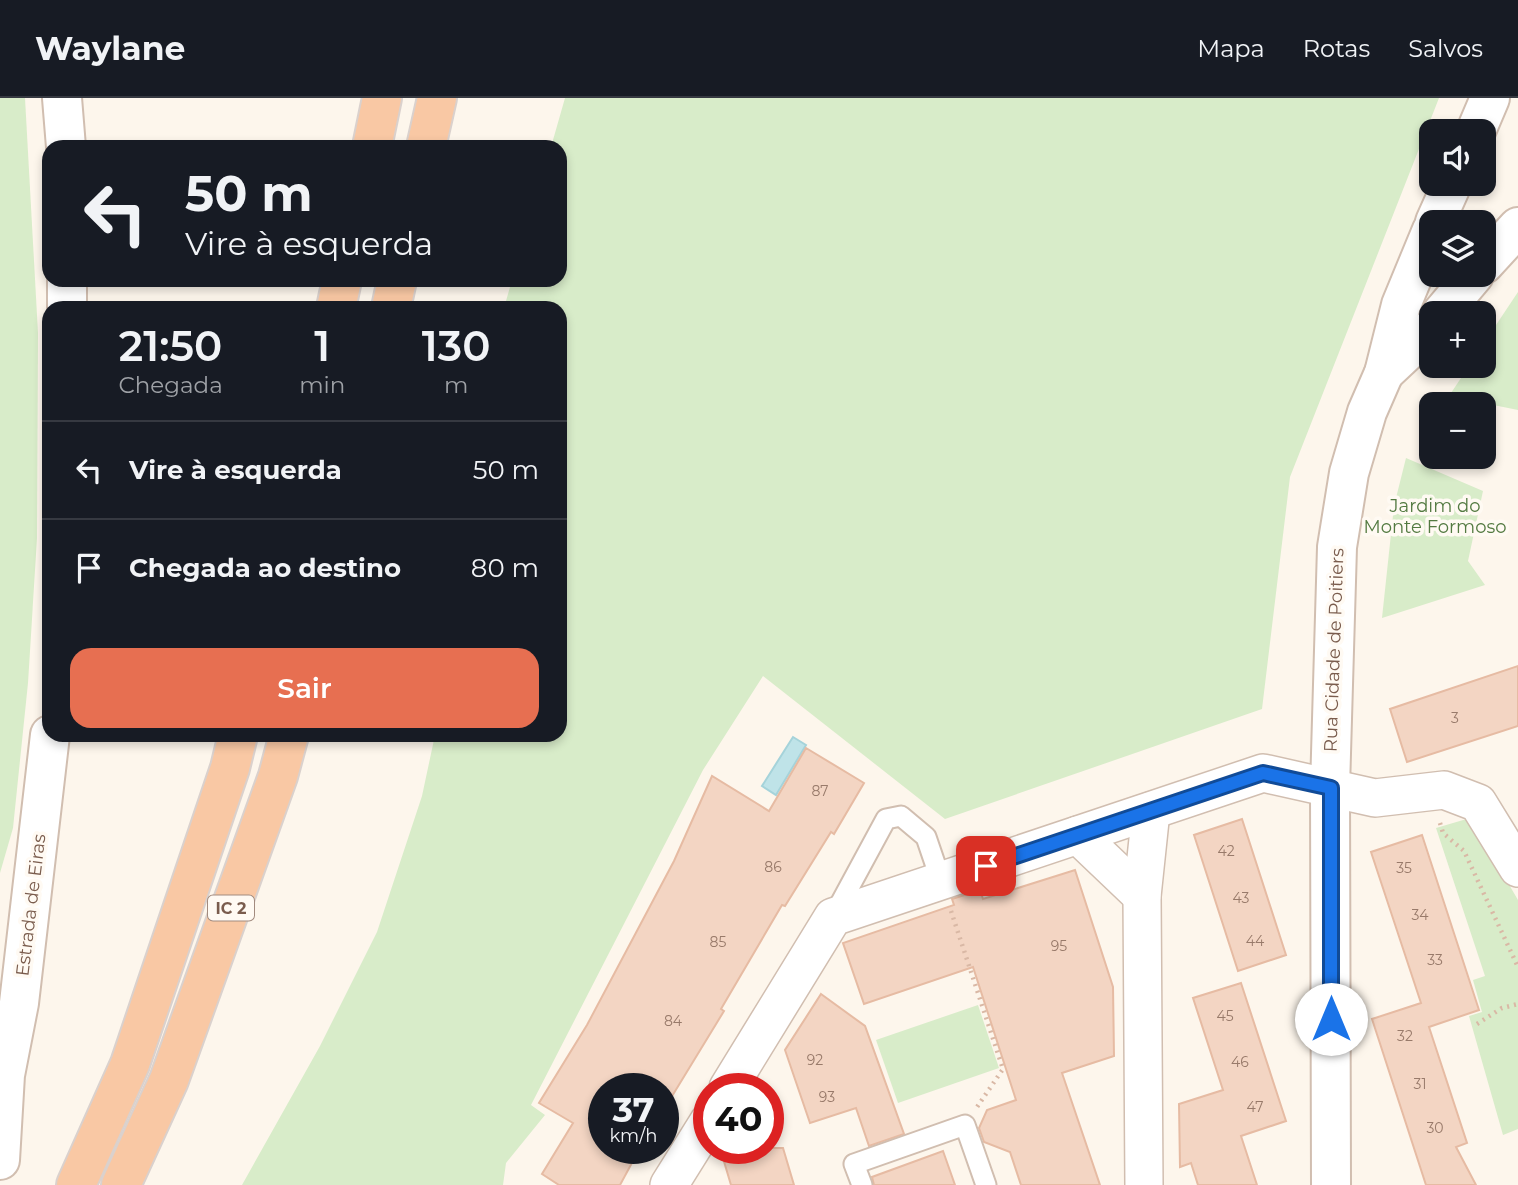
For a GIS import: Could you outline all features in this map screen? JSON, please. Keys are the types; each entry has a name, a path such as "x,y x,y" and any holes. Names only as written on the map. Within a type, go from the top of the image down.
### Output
{"highway":[{"path":"374,140 383,98"},
{"path":"428,140 437,98"},
{"name":"IC 2","path":"76,1185 130,1064 230,768 236,742"},
{"name":"IC 2","path":"121,1185 169,1080 278,776 287,742"}],"street":[{"path":"62,98 65,140"},
{"path":"1481,119 1490,98"},
{"path":"1384,373 1401,305 1419,265"},
{"path":"1452,301 1464,287"},
{"path":"1384,373 1419,340"},
{"name":"Rua Cidade de Poitiers","path":"1331,1185 1331,788 1337,547 1349,473 1367,412 1384,373"},
{"name":"Estrada de Eiras","path":"0,1160 3,1078 19,1003 49,742"},
{"path":"737,1073 833,917 1263,773 1375,798 1444,790 1478,803 1518,868"},
{"path":"1144,1185 1142,896 1151,811"},
{"path":"1078,835 1142,896"},
{"path":"669,1185 693,1147"}],"lane":[{"path":"833,917 887,819 901,816 926,837 941,881"},
{"path":"862,1185 854,1164 965,1125 986,1185"}],"path":[{"path":"1429,792 1443,833 1464,851 1518,967"},
{"path":"941,881 1003,1069 965,1125"},
{"path":"1477,1024 1502,1008 1518,1004"}],"green space":[{"path":"0,98 25,98 38,333 37,538 28,683 13,828 0,873"},
{"path":"565,98 1439,98 1431,119 1419,119 1419,149 1290,477 1262,709 945,819 763,676 703,770 531,1105 545,1115 506,1163 503,1185 242,1185 320,1046 377,932 422,796 434,742 567,742 567,301 506,301 510,287 567,287 567,140 553,140"},
{"path":"1518,292 1518,410 1496,406 1496,392 1452,392 1461,378 1496,378 1496,325"},
{"name":"Jardim do Monte Formoso","path":"1406,458 1419,464 1419,469 1432,469 1483,491 1468,561 1485,585 1382,618 1394,506"},
{"path":"1470,818 1518,900 1518,1129 1503,1135 1469,1016 1482,1012 1473,980 1485,976 1436,828"},
{"path":"978,1005 999,1068 898,1103 876,1040"}],"water":[{"path":"793,737 806,745 776,795 762,786"}],"building":[{"path":"1518,666 1518,726 1407,762 1390,709"},
{"path":"806,748 864,783 834,834 831,832 785,906 782,905 721,1009 724,1011 679,1085 679,1073 588,1073 588,1164 631,1164 620,1185 559,1185 542,1174 573,1123 539,1103 587,1025 674,861 712,776 769,811"},
{"path":"1242,819 1286,955 1238,971 1194,835"},
{"path":"1422,835 1479,1010 1429,1027 1467,1143 1456,1147 1476,1185 1426,1185 1372,1019 1421,1003 1371,852"},
{"path":"1075,870 1113,987 1114,1056 1062,1073 1100,1185 1021,1185 1010,1152 984,1142 979,1128 987,1110 1016,1100 973,967 864,1004 843,943 954,905 952,899 980,890 983,899"},
{"path":"1241,983 1286,1121 1241,1136 1257,1185 1198,1185 1191,1163 1180,1167 1179,1104 1223,1090 1193,998"},
{"path":"821,994 865,1026 904,1134 869,1146 856,1108 810,1123 785,1050"},
{"path":"784,1151 794,1185 731,1185 725,1164 784,1164"},
{"path":"943,1151 955,1185 874,1185 872,1177"}],"route":[{"path":"986,866 1263,773 1331,788 1331,1019"}]}
